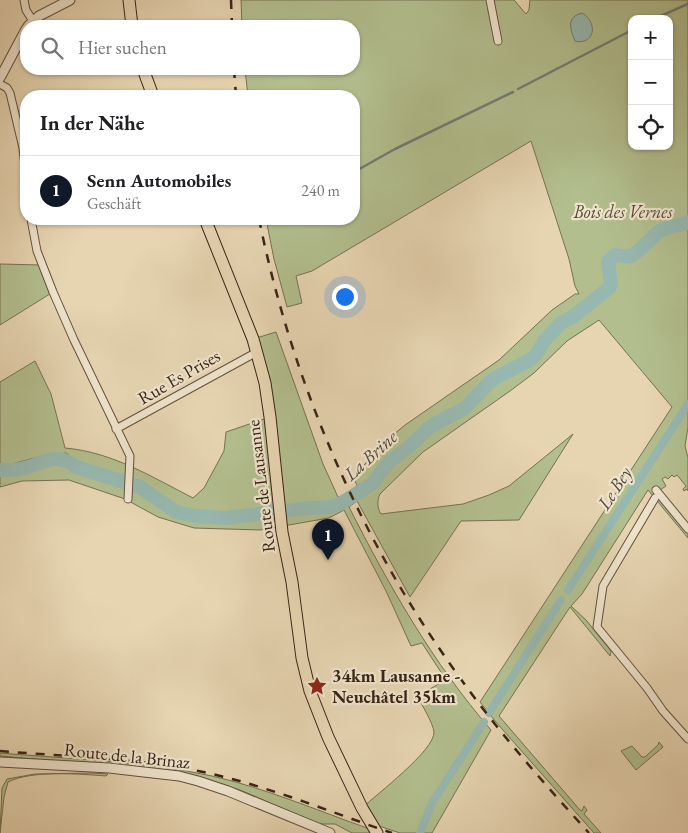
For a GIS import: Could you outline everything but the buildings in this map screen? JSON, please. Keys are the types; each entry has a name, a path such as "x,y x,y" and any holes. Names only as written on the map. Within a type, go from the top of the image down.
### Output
{"main road":[{"path":"129,0 131,20"},
{"path":"145,75 151,90"},
{"name":"Route de Lausanne","path":"207,225 257,352 268,398 281,524 292,582 302,658 310,691 328,737 363,809 377,833"}],"street":[{"path":"24,0 28,20"},
{"path":"37,20 70,0"},
{"path":"490,0 498,41"},
{"path":"0,78 20,41"},
{"path":"0,84 7,88 10,93 20,135"},
{"path":"33,225 37,251 53,292 130,456 128,499"},
{"name":"Rue Es Prises","path":"116,429 257,352"},
{"path":"656,490 688,530"},
{"path":"655,498 603,586 597,627 688,739"},
{"name":"Route de la Brinaz","path":"0,762 108,768 198,780 330,833"}],"green space":[{"name":"Bois des Vernes","path":"241,0 514,0 526,14 529,10 530,0 688,0 688,427 685,446 688,458 688,491 687,489 684,491 683,489 686,486 677,475 674,477 672,475 668,479 665,477 662,479 666,486 654,491 688,533 688,538 648,490 582,594 571,606 586,620 611,651 610,656 570,607 499,716 580,810 582,811 584,806 587,810 584,814 601,833 594,833 480,702 672,407 599,320 567,341 534,373 510,391 423,452 380,494 378,501 381,514 463,504 509,486 573,434 519,520 461,521 410,597 357,501 349,507 413,623 450,678 491,730 432,833 400,833 382,827 370,822 362,808 416,760 432,740 433,728 417,696 446,680 422,643 411,646 386,591 344,510 329,518 260,530 194,528 158,517 125,499 69,480 22,481 0,487 0,476 27,471 43,464 68,466 69,455 66,453 42,456 0,467 0,382 35,361 51,394 65,448 82,450 115,460 193,498 204,488 224,451 226,432 270,417 253,339 276,332 323,464 338,497 341,496 357,485 353,477 387,440 405,425 499,360 552,310 575,294 579,294 531,141 312,271 296,276 302,303 287,307 267,225 360,225 360,90 247,90 246,75 360,75 360,20 242,20"},
{"path":"0,264 42,265 53,292 0,325"},
{"path":"659,742 663,747 636,770 621,751 632,746 642,757 645,757"},
{"path":"0,753 133,764 212,776 290,800 367,828 371,833 352,833 335,824 319,824 240,790 200,777 169,771 0,756"},
{"path":"92,773 108,774 106,776 42,774 18,778 8,782 4,797 0,833 2,788 7,779 35,774"}],"water":[{"path":"582,13 590,20 592,34 585,41 579,42 575,41 571,20"}],"waterway":[{"path":"663,15 688,4"},
{"path":"518,89 628,32"},
{"path":"360,169 395,149 513,92"},
{"name":"La Brine","path":"0,470 20,469 48,460 62,460 76,467 140,487 176,512 195,516 225,518 331,507 340,504 372,484 389,462 409,447 431,426 465,408 495,378 535,356 544,341 561,323 574,316 609,288 611,284 608,262 615,255 631,256 661,230 688,222"},
{"name":"Le Bey","path":"568,590 688,404"},
{"name":"Le Bey","path":"489,713 561,600"},
{"name":"Le Bey","path":"420,833 432,803 484,722"}],"railway":[{"path":"231,0 232,20"},
{"path":"234,75 236,90"},
{"path":"260,225 272,278 308,393 356,505 384,558 414,611 464,684 552,792 589,833"},
{"path":"0,751 133,761 212,774 280,794 392,833"}],"place":[{"name":"Senn Automobiles","path":"328,560"},
{"name":"34km Lausanne - Neuchâtel 35km","path":"317,686"}]}
